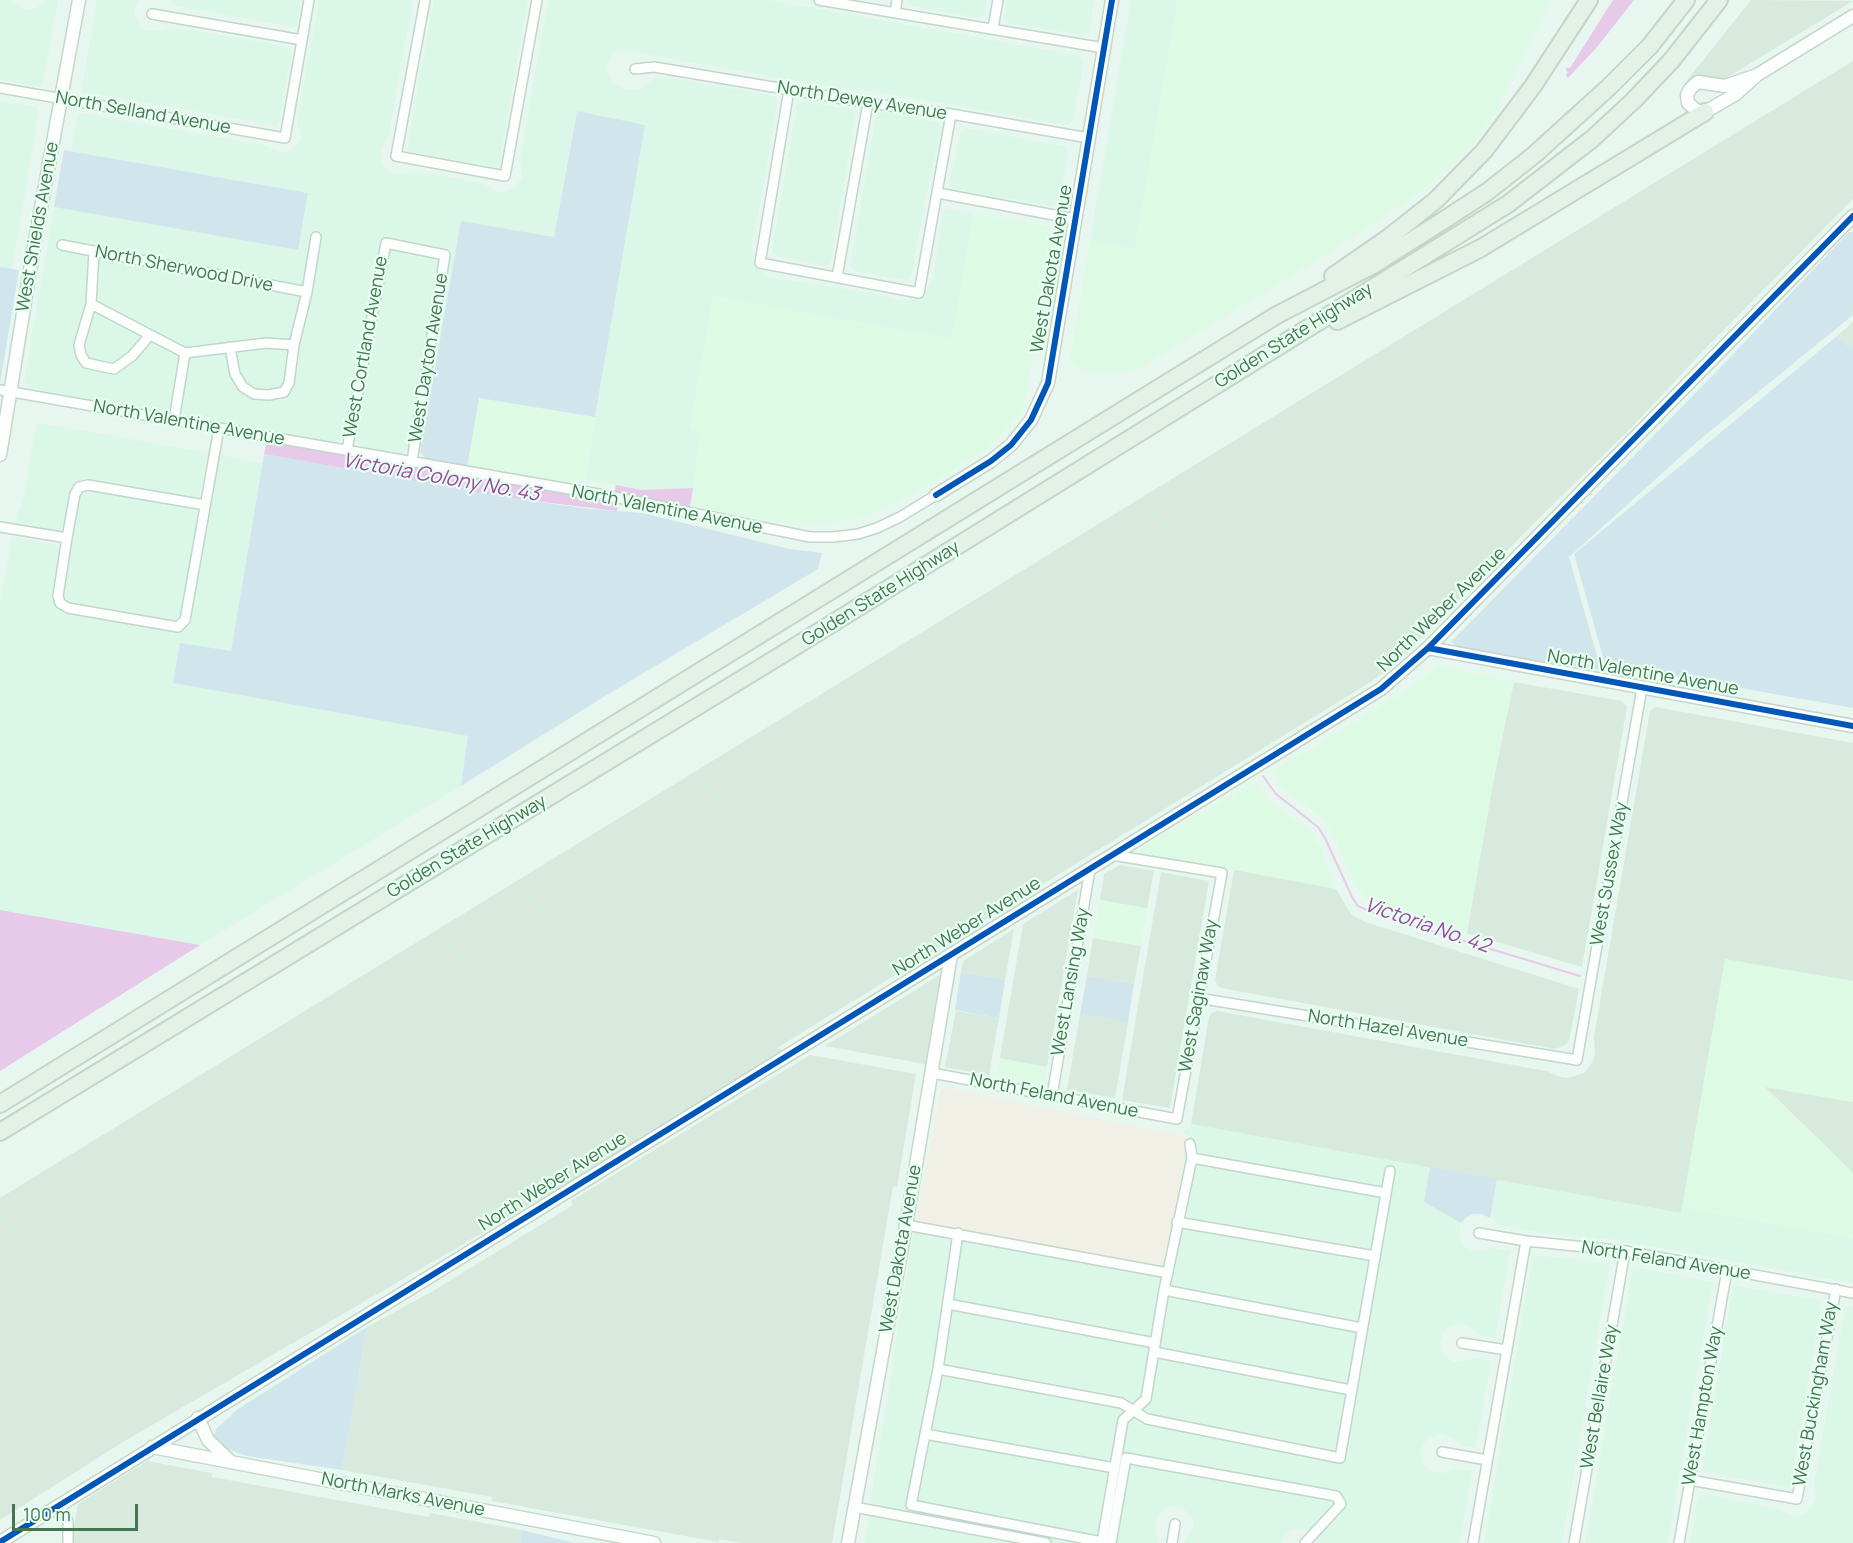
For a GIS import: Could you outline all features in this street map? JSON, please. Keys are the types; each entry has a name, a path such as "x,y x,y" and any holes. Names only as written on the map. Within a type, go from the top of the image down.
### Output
{"highway":[{"path":"1277,315 1396,232 1436,200 1461,176 1484,151 1533,86 1589,0"},
{"name":"Golden State Highway","path":"0,1104 1277,315 1373,265 1487,192 1534,155 1609,87 1650,46 1686,0"},
{"name":"Golden State Highway","path":"0,1132 773,661 1499,210 1552,172 1634,100 1671,61 1719,0"},
{"path":"1273,349 1326,326 1481,248 1705,112"}],"main road":[{"name":"West Shields Avenue","path":"0,455 5,391 79,0"},
{"name":"West Dakota Avenue","path":"936,495 991,461 1011,445 1025,428 1048,383 1112,0"},
{"path":"1757,75 1725,86 1702,81 1695,83 1688,92 1688,102 1696,110 1705,112 1736,94 1757,75 1853,16"},
{"name":"North Weber Avenue","path":"0,1542 1363,701 1397,677 1853,216"},
{"name":"North Valentine Avenue","path":"1428,648 1853,726"},
{"name":"West Dakota Avenue","path":"848,1543 906,1225 951,955"},
{"path":"198,1418 208,1440 231,1462"},
{"name":"North Marks Avenue","path":"153,1447 654,1543"}],"street":[{"path":"152,14 302,40 309,0"},
{"path":"425,0 396,156 505,176 537,0"},
{"path":"819,0 1104,48"},
{"path":"895,13 897,0"},
{"path":"993,28 998,0"},
{"name":"North Selland Avenue","path":"0,88 285,138 302,40"},
{"name":"North Dewey Avenue","path":"635,69 654,67 1089,138"},
{"path":"789,90 760,262 919,293 951,114"},
{"path":"837,277 868,103"},
{"path":"938,193 1075,219"},
{"path":"230,347 235,374 243,387 254,394 268,395 284,392 289,383 294,345 307,291 316,237"},
{"name":"West Dayton Avenue","path":"386,243 445,255 412,461"},
{"name":"West Cortland Avenue","path":"347,450 386,243"},
{"name":"North Sherwood Drive","path":"62,245 307,291"},
{"path":"94,252 91,304 79,345 86,363 114,369 132,356 150,335"},
{"path":"91,304 185,353 266,343 294,345"},
{"path":"174,420 185,353"},
{"name":"North Valentine Avenue","path":"5,391 604,495 810,537 858,534 878,528 900,518 936,495"},
{"path":"205,505 88,485 79,487 75,494 67,538 58,596 60,603 68,608 178,627 185,620 219,428"},
{"path":"0,527 67,538"},
{"name":"West Sussex Way","path":"1577,1060 1642,688"},
{"name":"West Saginaw Way","path":"1112,855 1222,873 1177,1119"},
{"name":"West Lansing Way","path":"1052,1096 1090,869"},
{"name":"North Hazel Avenue","path":"1198,998 1577,1060"},
{"name":"North Feland Avenue","path":"932,1073 1177,1119"},
{"path":"958,1233 938,1369 910,1505 1102,1542 1123,1420 1146,1399 1164,1290 1192,1158 1190,1144"},
{"path":"1192,1158 1386,1193"},
{"path":"938,1369 1121,1403 1148,1419 1340,1458 1390,1171"},
{"path":"1178,1222 1375,1256"},
{"path":"906,1225 1168,1273"},
{"name":"North Feland Avenue","path":"1479,1233 1526,1241 1625,1251 1853,1293"},
{"path":"1473,1543 1526,1241"},
{"name":"West Bellaire Way","path":"1574,1543 1625,1251"},
{"name":"West Hampton Way","path":"1679,1543 1727,1270"},
{"name":"West Buckingham Way","path":"1690,1480 1797,1499 1836,1289"},
{"path":"1164,1290 1362,1328"},
{"path":"948,1304 1352,1390"},
{"path":"1462,1343 1507,1350"},
{"path":"925,1434 1115,1468"},
{"path":"1442,1452 1487,1460"},
{"path":"1111,1543 1126,1458 1336,1496 1341,1504 1305,1543"},
{"path":"59,1505 68,1521 68,1543"},
{"path":"854,1508 1046,1543"},
{"path":"1172,1543 1175,1524"}],"shaded area":[{"path":"0,0 11,0 21,8 28,10 37,8 45,0 58,0 43,84 40,87 0,80"},
{"path":"97,0 139,0 134,9 135,16 140,26 147,31 172,27 290,47 292,51 279,122 275,125 84,92 82,88"},
{"path":"168,0 301,0 297,25 294,27 177,6"},
{"path":"319,0 413,0 389,134 381,150 382,163 387,170 395,174 416,171 481,183 501,193 514,189 522,178 520,159 548,0 769,0 1080,56 1084,61 1073,120 1067,125 884,93 829,87 629,51 614,53 606,69 612,82 628,90 640,89 653,79 664,77 774,96 778,102 751,247 758,269 770,277 882,295 898,300 913,299 926,292 933,278 942,213 948,209 974,213 952,339 713,297 690,429 701,431 693,488 641,490 585,480 644,125 576,111 554,237 461,221 420,452 407,450 400,455 364,448 357,441 343,439 332,442 188,417 183,411 171,408 164,413 28,388 24,380 54,207 298,250 308,193 71,151 77,115 80,113 263,145 282,153 294,148 301,139 297,122"},
{"path":"434,0 528,0 499,164 495,167 410,152 407,148"},
{"path":"907,0 987,0 985,14 979,18 911,6"},
{"path":"1007,0 1094,0 1089,32 1083,35 1008,23 1004,17"},
{"path":"1131,0 1178,0 1135,249 1090,241"},
{"path":"1178,0 1551,0 1493,118 1461,155 1413,198 1310,265 1139,369 1110,372 1084,371 1070,360 1090,241 1135,248"},
{"path":"1751,0 1853,1 1728,77 1723,79 1697,75 1684,84"},
{"path":"1853,61 1853,199 1702,352 1631,428 1397,663 1372,681 777,1048 793,1052 123,1442 0,1520 0,1198"},
{"path":"0,101 36,107 39,112 12,269 0,267"},
{"path":"802,102 852,109 856,114 831,262 826,266 779,257 772,251 797,105"},
{"path":"577,111 645,125 595,417 479,398 467,467 428,460 420,452 461,221 554,237"},
{"path":"881,112 938,122 942,127 925,200 912,273 910,278 905,280 854,271 850,265 876,116"},
{"path":"966,128 1063,146 1068,152 1060,202 1053,206 953,189 949,183 961,132"},
{"path":"64,150 308,193 298,250 54,207"},
{"path":"974,213 1050,227 1054,234 1024,407 1000,437 985,450 945,475 897,503 865,517 830,523 793,525 690,506 701,432 690,429 713,296 952,339"},
{"path":"1849,232 1853,232 1853,315 1698,441 1569,557 1601,670 1461,649 1451,642 1723,365"},
{"path":"0,267 19,270 0,384"},
{"path":"1853,322 1853,351 1837,336"},
{"path":"1837,336 1853,351 1853,708 1605,664 1574,554"},
{"path":"478,398 595,417 585,480 575,479 572,485 467,467"},
{"path":"40,423 208,453 200,494 194,498 85,479 77,482 71,488 61,531 15,525 17,513 23,501 36,425"},
{"path":"264,454 510,498 642,513 790,549 822,553 818,569 610,693 461,786 468,736 173,683 180,643 231,651"},
{"path":"219,455 263,463 231,651 173,683 469,736 461,786 200,945 0,910 0,602 12,537 53,544 59,548 52,597 55,605 63,612 173,632 182,630 191,617"},
{"path":"83,490 193,508 198,511 195,539 179,620 174,622 64,601 62,596 80,494"},
{"path":"1439,665 1514,682 1494,778 1467,933 1386,908 1366,899 1355,884 1334,836 1324,820 1281,786 1273,771 1404,692"},
{"path":"1514,682 1622,701 1627,707 1582,967 1467,933 1494,778"},
{"path":"1656,707 1853,743 1853,981 1725,959 1681,1213 1191,1124 1209,1017 1217,1011 1546,1071 1560,1077 1568,1078 1584,1073 1593,1061 1595,1053 1594,1037 1650,711"},
{"path":"1255,782 1263,795 1307,828 1320,846 1336,889 1141,854 1139,849"},
{"path":"1120,865 1154,871 1147,908 1100,900 1104,874"},
{"path":"1234,870 1336,889 1351,914 1365,922 1579,989 1569,1041 1555,1049 1221,988 1215,980"},
{"path":"1161,872 1209,881 1170,1108 1122,1100"},
{"path":"1078,890 1047,1067 1000,1058 1023,924"},
{"path":"1100,900 1147,908 1141,946 1093,938"},
{"path":"1014,929 1005,980 961,972 963,961"},
{"path":"1093,938 1141,946 1134,984 1087,976"},
{"path":"1725,958 1853,981 1853,1102 1766,1087 1853,1173 1853,1238 1682,1207"},
{"path":"946,971 930,1065 825,1046"},
{"path":"961,972 1005,980 999,1018 955,1010"},
{"path":"1087,976 1134,984 1128,1022 1080,1014"},
{"path":"956,1011 999,1018 989,1075 945,1067"},
{"path":"1080,1014 1128,1022 1115,1098 1067,1090"},
{"path":"810,1055 916,1074 897,1187 893,1186 832,1543 743,1543 719,1539 718,1542 492,1501 492,1497 342,1470 367,1327 433,1291 573,1205 571,1201"},
{"path":"1000,1058 1047,1067 1044,1086 997,1077"},
{"path":"941,1087 1188,1137 1165,1266 915,1222"},
{"path":"1765,1087 1853,1102 1853,1173 1827,1147"},
{"path":"1191,1124 1430,1167 1424,1202 1461,1223 1459,1237 1465,1247 1476,1252 1494,1248 1510,1251 1495,1338 1477,1334 1467,1326 1459,1324 1448,1327 1440,1340 1441,1351 1453,1362 1476,1358 1491,1361 1476,1448 1464,1446 1440,1434 1429,1438 1421,1450 1422,1462 1434,1472 1443,1473 1456,1469 1472,1471 1460,1543 1318,1543 1312,1533 1302,1529 1290,1531 1281,1543 1184,1543 1194,1528 1193,1519 1183,1508 1173,1506 1163,1509 1157,1517 1155,1528 1159,1543 864,1543 915,1222 1165,1266 1188,1137 1183,1131"},
{"path":"1430,1167 1497,1179 1490,1218 1482,1214 1474,1214 1461,1223 1424,1202"},
{"path":"1497,1179 1681,1213 1682,1207 1853,1238 1853,1283 1610,1239 1555,1235 1502,1226 1490,1218"},
{"path":"1533,1255 1610,1263 1562,1543 1484,1543"},
{"path":"1633,1267 1713,1282 1668,1543 1585,1543"},
{"path":"1733,1285 1822,1301 1790,1488 1702,1471"},
{"path":"1845,1306 1853,1307 1853,1543 1690,1543 1698,1498 1705,1494 1779,1509 1793,1516 1805,1514 1813,1506 1816,1498 1814,1484"},
{"path":"367,1327 342,1470 247,1456 222,1447 213,1438 216,1429 238,1409"},
{"path":"147,1461 212,1473 212,1477 429,1517 430,1513 522,1530 520,1543 71,1543 78,1504"},
{"path":"522,1530 575,1543 520,1543"}],"water":[{"path":"1613,0 1634,0 1598,46 1568,78 1566,68 1570,68"},
{"name":"Victoria Colony No. 43","path":"267,441 619,502 617,511 510,498 264,454"},
{"path":"616,485 641,490 693,488 690,506 614,494"},
{"path":"0,910 200,945 0,1071"}],"waterway":[{"name":"Victoria No. 42","path":"1263,776 1276,794 1318,827 1358,906 1378,915 1580,976"}],"railway":[{"path":"0,1230 1853,92"}],"cycle path":[{"path":"936,495 991,461 1011,445 1031,420 1048,383 1112,0"},
{"path":"0,1542 1381,689 1428,648 1853,216"},
{"path":"1428,648 1853,726"}]}
